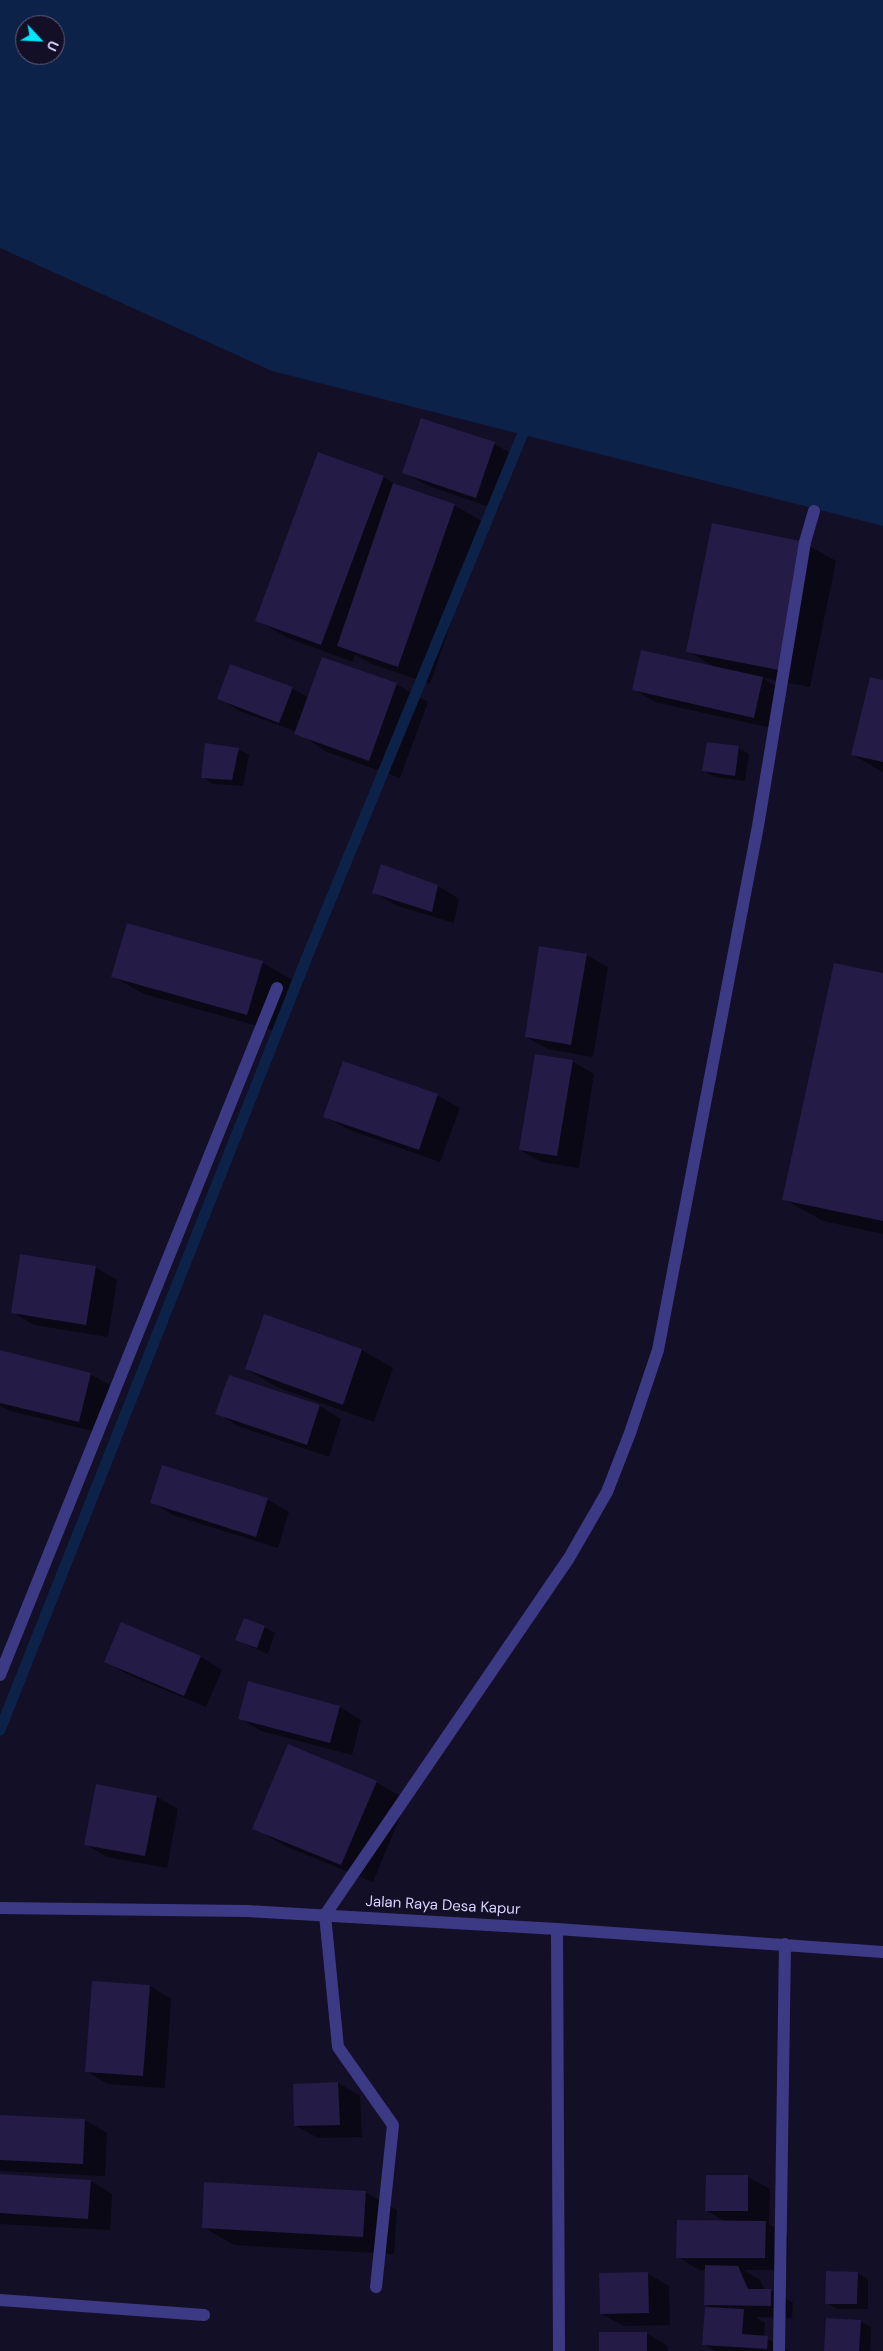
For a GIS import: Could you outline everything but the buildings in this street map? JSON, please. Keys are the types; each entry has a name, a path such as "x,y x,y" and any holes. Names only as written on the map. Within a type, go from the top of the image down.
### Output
{"street":[{"path":"376,2287 393,2125 338,2047 325,1915 569,1558 607,1492 630,1433 658,1350 758,826 805,542 814,511"},
{"path":"0,1675 277,988"},
{"name":"Jalan Raya Desa Kapur","path":"0,1908 247,1911 557,1929 883,1952"},
{"path":"557,1929 559,2351"},
{"path":"779,2351 785,1944"},
{"path":"0,2300 204,2315"}],"water":[{"path":"0,0 883,0 883,526 272,371 0,248"}],"waterway":[{"path":"0,1730 307,957 528,421"}]}
